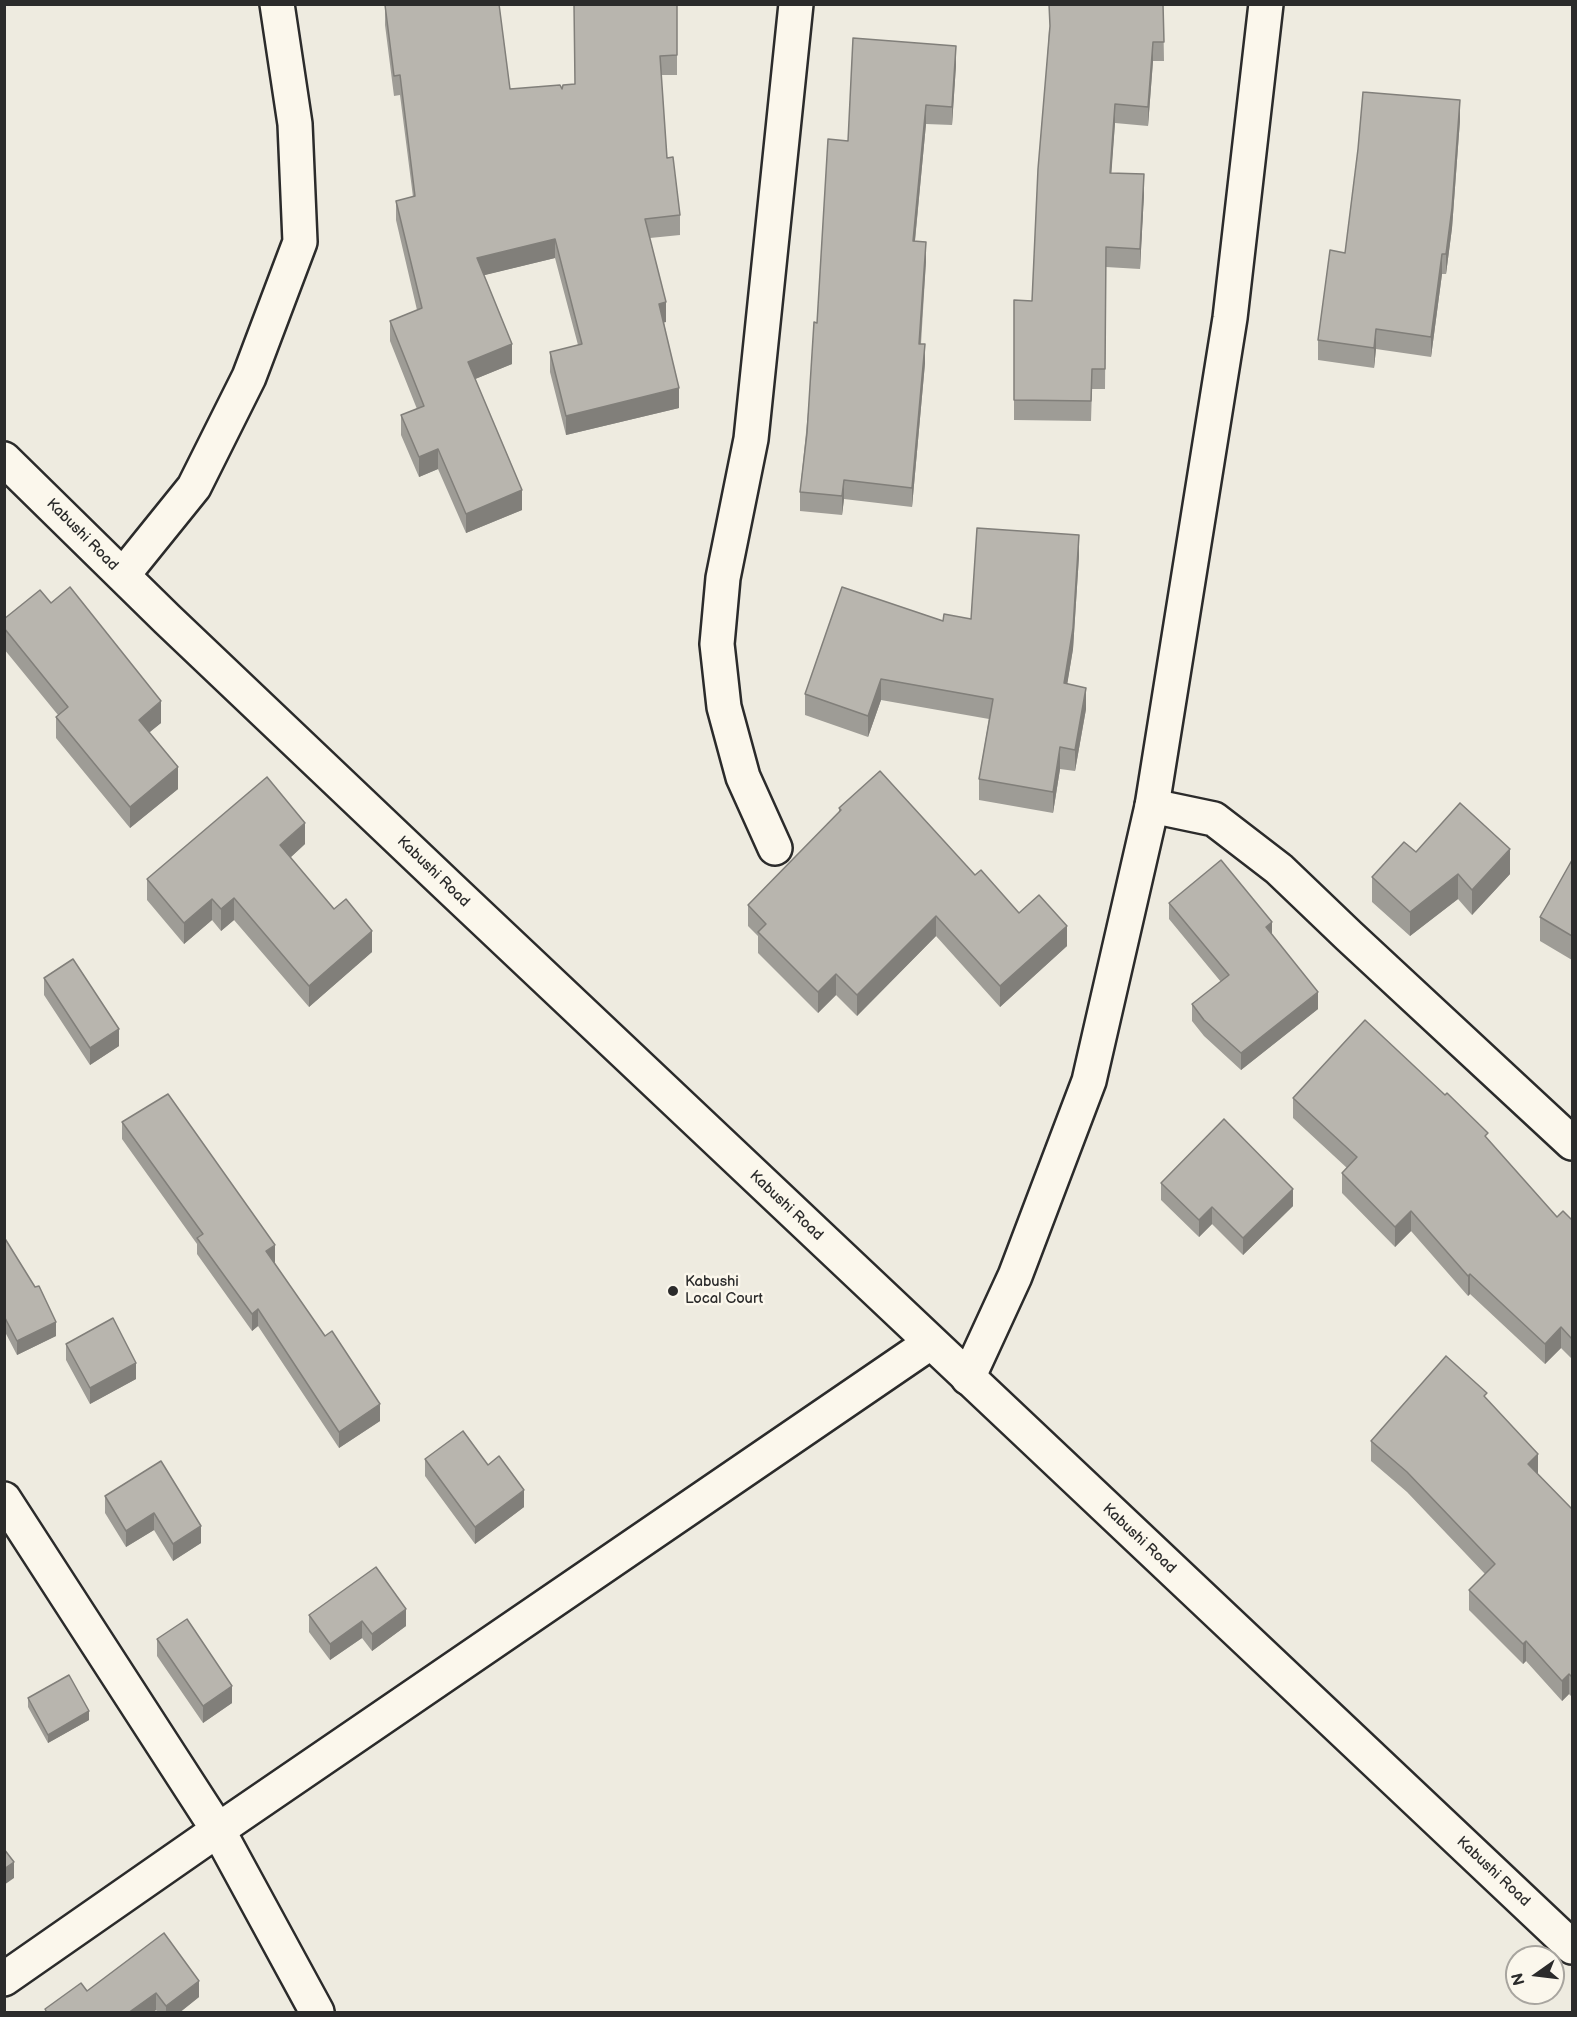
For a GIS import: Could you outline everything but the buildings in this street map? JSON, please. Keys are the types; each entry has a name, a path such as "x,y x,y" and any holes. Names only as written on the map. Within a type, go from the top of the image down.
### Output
{"street":[{"path":"123,575 194,487 249,377 300,242 295,124 277,4"},
{"path":"775,848 743,777 724,707 717,644 723,578 752,439 796,4"},
{"path":"968,1378 1015,1276 1089,1081 1152,806 1230,318 1266,4"},
{"name":"Kabushi Road","path":"4,459 439,878 1572,1947"},
{"path":"1152,806 1214,819 1279,869 1572,1143"},
{"path":"4,1979 930,1342"},
{"path":"4,1499 218,1830 317,2013"}],"place":[{"name":"Kabushi Local Court","path":"673,1291"}]}
